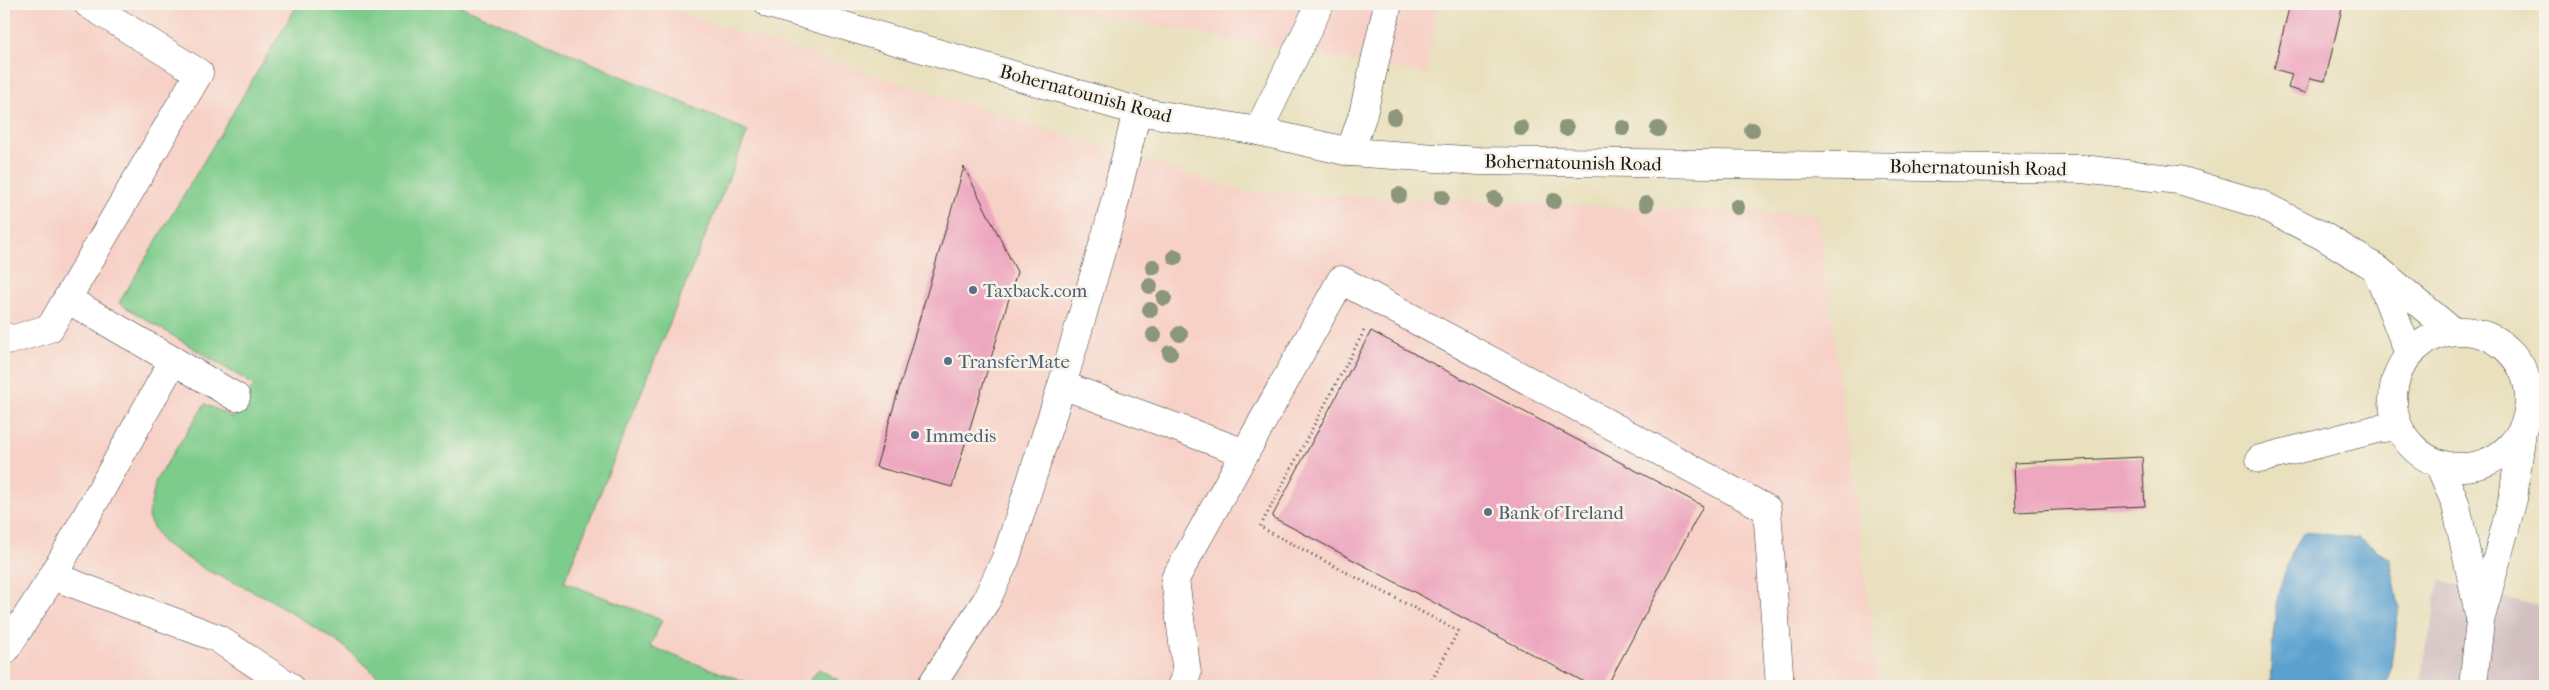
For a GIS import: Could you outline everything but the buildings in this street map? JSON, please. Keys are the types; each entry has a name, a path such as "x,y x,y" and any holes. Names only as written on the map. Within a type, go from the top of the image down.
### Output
{"street":[{"path":"4,336 11,340 50,328 199,73 88,4"},
{"name":"Bohernatounish Road","path":"770,4 1137,111 1258,130 1350,152 1479,161 2082,169 2179,180 2260,204 2322,236 2376,268 2451,330"},
{"path":"1258,130 1320,4"},
{"path":"1350,152 1363,114 1388,4"},
{"path":"931,686 986,601 1006,558 1062,385 1110,221 1137,111"},
{"path":"2376,268 2409,354"},
{"path":"1181,686 1187,674 1175,580 1341,280 1768,509 1780,686"},
{"path":"67,299 236,397"},
{"path":"2473,686 2480,621 2513,499 2522,431 2528,414 2530,396 2536,375 2505,346 2489,336 2471,330 2451,330 2428,339 2409,354 2399,370 2393,388 2393,408 2398,426 2408,442 2422,455 2439,464 2458,467 2477,466 2495,458 2510,447 2522,431"},
{"path":"4,652 53,576 173,361"},
{"path":"1062,385 1245,453"},
{"path":"2260,459 2377,429 2398,426"},
{"path":"2439,464 2456,505 2480,621"},
{"path":"53,576 217,638 286,686"}],"path":[{"path":"1380,301 1260,527 1458,631 1429,686"}],"shaded area":[{"path":"4,4 651,4 1244,192 1818,215 1879,686 4,686 4,673 48,600 26,587 4,624"},
{"path":"1034,4 1437,4 1426,74"},
{"path":"2440,580 2545,608 2545,686 2419,686"}],"green space":[{"path":"298,4 456,4 748,131 564,582 662,620 650,647 757,686 388,686 344,646 266,597 206,570 162,542 148,518 156,480 205,404 234,418 254,385 119,303"},
{"path":"819,669 848,686 806,686"}],"water":[{"path":"2304,532 2359,538 2390,559 2399,607 2388,686 2270,686 2274,626 2281,587 2286,567"}],"place":[{"name":"Taxback.com","path":"973,290"},
{"name":"TransferMate","path":"948,361"},
{"name":"Immedis","path":"915,435"},
{"name":"Bank of Ireland","path":"1488,512"}]}
